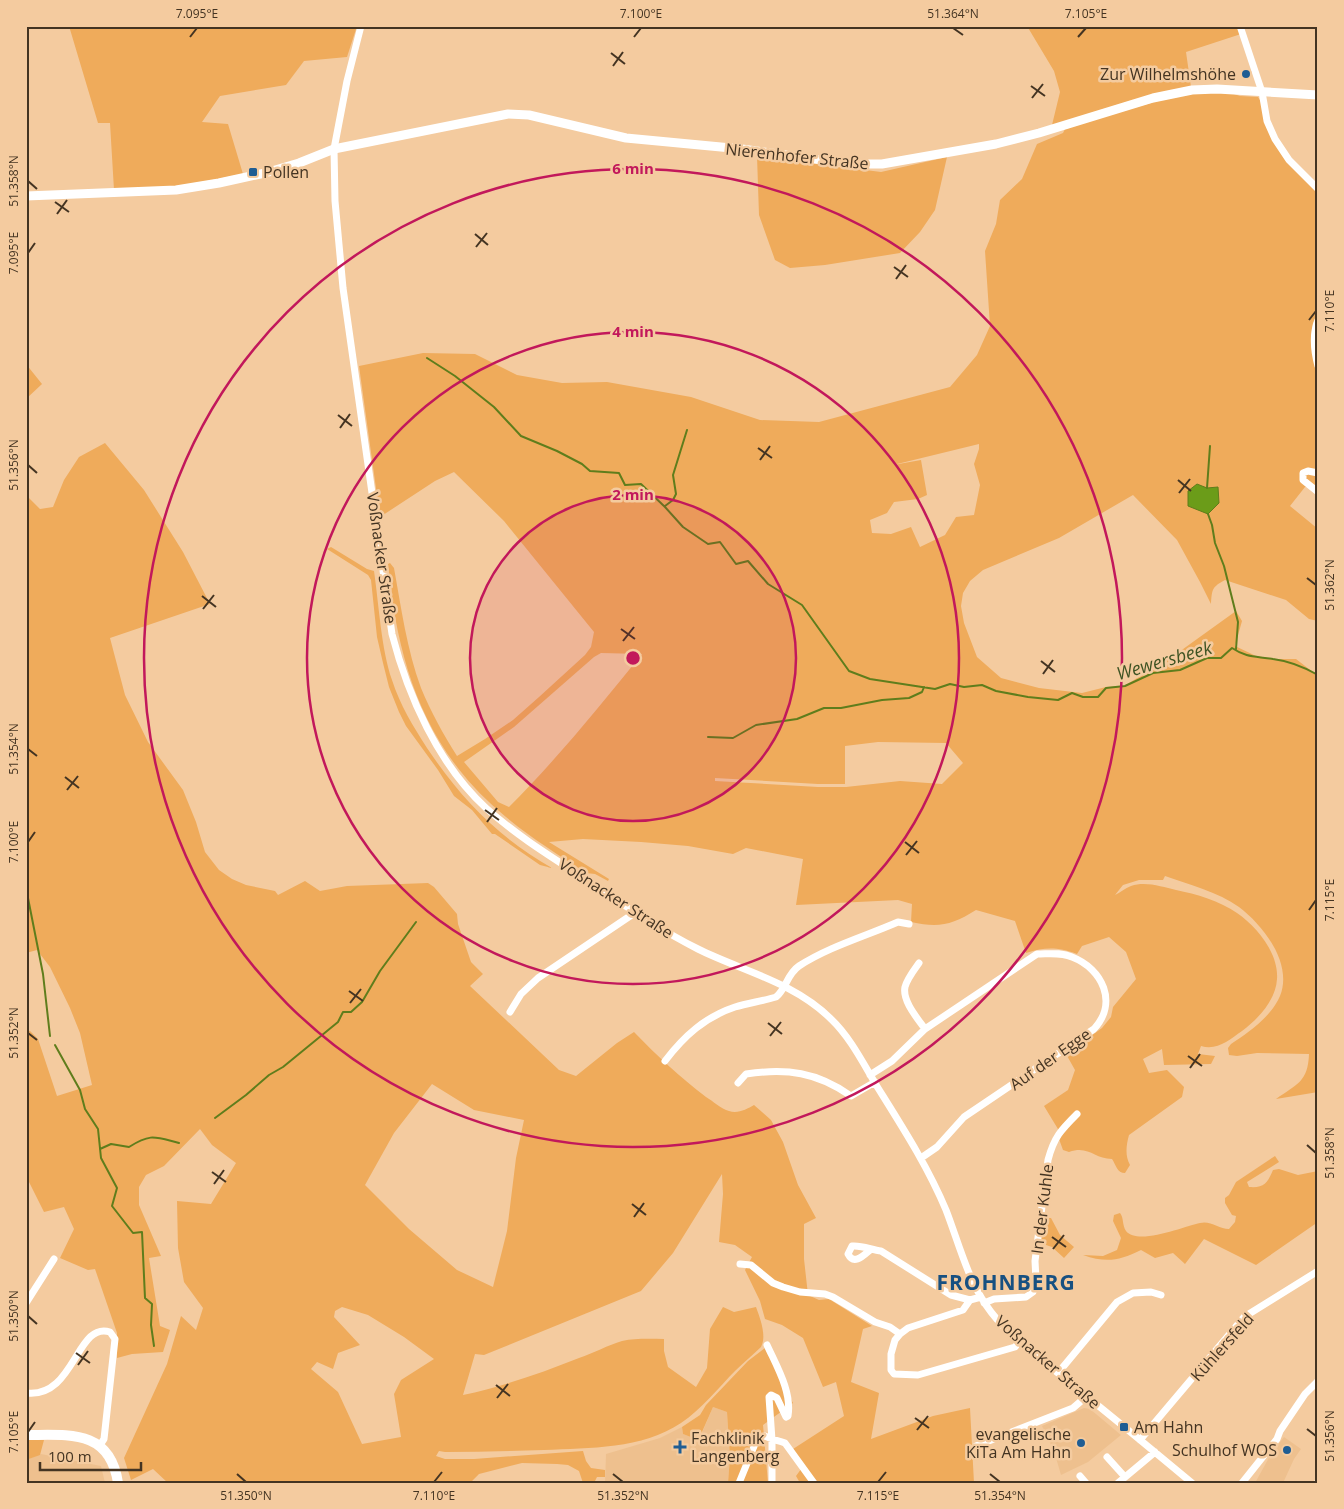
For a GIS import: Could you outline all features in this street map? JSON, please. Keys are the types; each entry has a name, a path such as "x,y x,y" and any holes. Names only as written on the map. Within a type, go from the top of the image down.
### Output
{"main road":[{"path":"26,1435 81,1438 100,1445 113,1465 118,1483"}],"street":[{"path":"334,149 346,80 361,26"},
{"path":"1240,26 1275,139 1289,160 1318,190"},
{"name":"Nierenhofer Straße","path":"26,196 176,190 266,173 299,163 334,149 459,123 519,113 626,138 742,149 850,164 882,164 996,144 1039,133 1153,98 1192,90 1217,89 1318,94"},
{"name":"Voßnacker Straße","path":"334,149 338,244 392,634 410,693 424,723 444,756 465,786 483,805 528,842 636,912 697,948 784,986 813,1004 833,1020 845,1035 875,1082 921,1158 946,1212 982,1300 1001,1324 1020,1341 1192,1483"},
{"path":"1318,320 1314,336 1314,352 1318,366"},
{"path":"1318,473 1308,471 1303,473 1303,480 1318,492"},
{"path":"510,1012 521,994 538,978 636,912"},
{"path":"665,1061 698,1025 709,1018 736,1007 776,997 789,976 799,966 831,950 898,922 909,924"},
{"name":"Auf der Egge","path":"870,1075 892,1061 925,1029 1037,954 1056,953 1072,957 1097,975 1105,995 1106,1008 1103,1018 1094,1029 964,1117 937,1147 921,1158"},
{"path":"919,963 906,984 905,994 925,1029"},
{"path":"738,1083 746,1074 783,1071 819,1078 851,1096 875,1082"},
{"name":"In der Kuhle","path":"982,1300 1026,1297 1033,1292 1036,1280 1035,1261 1048,1160 1052,1144 1061,1130 1077,1114"},
{"path":"870,1250 882,1251 951,1295 970,1300 982,1300"},
{"path":"26,1303 54,1259"},
{"path":"740,1264 751,1265 773,1283 783,1287 800,1292 825,1294 833,1297 875,1322 890,1327 900,1334"},
{"name":"Kühlersfeld","path":"1140,1440 1244,1317 1318,1271"},
{"path":"1058,1373 1117,1302 1133,1293 1151,1292 1161,1294"},
{"path":"970,1300 963,1310 908,1328 900,1334 893,1347 890,1362 891,1370 894,1374 918,1375 1015,1347 1020,1341"},
{"path":"26,1394 44,1392 53,1387 62,1379 92,1335 100,1331 110,1332 115,1339 113,1362 104,1440 100,1445"},
{"path":"767,1345 786,1389 789,1410 786,1417 777,1398 768,1397 772,1440 772,1483"},
{"path":"1242,1483 1277,1438 1305,1394 1318,1380"},
{"path":"976,1446 1074,1408 1087,1396"},
{"path":"739,1483 757,1439 765,1436 785,1443 814,1483"},
{"path":"1118,1483 1155,1452"},
{"path":"1107,1457 1125,1477"},
{"path":"1080,1476 1086,1483"}],"shaded area":[{"path":"69,26 357,26 347,57 304,61 286,85 220,96 202,122 228,124 243,174 176,187 114,190 110,123 98,123"},
{"path":"1027,26 1238,26 1241,34 1186,52 1191,87 1052,125 1060,92 1054,71"},
{"path":"1225,91 1240,96 1258,97 1262,103 1273,141 1318,191 1318,313 1313,323 1311,335 1312,352 1318,374 1318,484 1305,487 1290,506 1318,529 1318,621 1309,619 1286,600 1225,580 1214,589 1211,604 1177,540 1133,495 1059,538 983,570 970,581 963,593 961,606 964,623 977,657 1001,678 1039,688 1082,693 1106,687 1124,686 1172,657 1236,611 1242,621 1235,646 1256,656 1296,659 1318,676 1318,1092 1276,1099 1295,1086 1304,1077 1309,1054 1257,1053 1237,1056 1229,1055 1228,1048 1231,1044 1252,1029 1271,1011 1280,996 1283,984 1283,971 1274,947 1258,924 1239,907 1222,897 1165,876 1163,880 1139,880 1123,885 1115,895 1131,886 1148,884 1200,896 1230,909 1252,925 1265,941 1277,969 1277,979 1270,1002 1248,1026 1223,1044 1212,1047 1201,1046 1198,1054 1215,1056 1211,1064 1164,1065 1162,1049 1143,1059 1149,1073 1167,1070 1184,1087 1182,1097 1129,1135 1126,1151 1130,1165 1125,1173 1122,1173 1118,1170 1112,1159 1100,1157 1082,1150 1069,1152 1063,1150 1059,1139 1061,1134 1044,1106 1068,1090 1075,1070 1066,1054 1102,1028 1111,1017 1113,1007 1136,979 1126,952 1109,937 1082,946 1077,954 1052,949 1026,953 1015,921 976,910 952,922 930,925 911,922 912,904 898,900 796,905 803,859 746,848 733,854 688,846 641,842 583,839 549,842 609,879 608,881 595,874 586,873 530,836 509,820 473,786 451,758 433,730 418,699 398,634 388,564 390,563 394,568 408,644 421,688 437,723 457,756 513,720 539,697 585,655 591,647 594,632 504,521 454,472 435,481 380,517 359,366 423,353 475,354 517,375 562,383 607,382 691,397 760,420 819,422 950,387 977,355 990,326 985,251 996,224 1000,200 1022,179 1037,144 1063,133 1066,127 1183,94","holes":["979,444 974,464 980,485 974,515 956,517 945,535 920,547 911,527 891,534 872,533 870,520 887,513 894,502 918,499 927,495 921,460 893,465","601,653 642,654 527,789 509,807 498,802 464,762 514,727","878,742 946,743 963,763 942,784 900,781 846,787 818,787 715,781 715,778 845,784 845,746"]},
{"path":"757,156 881,172 947,157 935,210 920,232 900,253 825,265 790,268 775,260 759,215"},
{"path":"26,364 42,384 26,399"},
{"path":"105,443 144,490 183,552 210,604 110,638 125,695 148,742 183,790 196,822 205,852 219,870 232,879 246,885 275,891 278,895 305,881 320,891 347,886 428,883 434,887 457,914 458,924 471,962 483,974 470,986 559,1070 576,1076 617,1043 634,1032 678,1074 720,1107 736,1112 754,1105 771,1120 783,1142 798,1185 816,1218 804,1224 804,1259 808,1295 819,1300 829,1299 872,1326 863,1329 851,1382 879,1393 871,1439 933,1416 970,1408 974,1483 800,1483 796,1476 804,1465 793,1449 844,1416 836,1382 823,1387 803,1338 782,1325 765,1319 760,1301 745,1270 752,1257 735,1245 719,1242 723,1194 722,1174 673,1253 641,1291 484,1355 475,1354 463,1395 536,1374 617,1343 638,1339 664,1339 664,1351 668,1367 696,1387 707,1368 710,1329 723,1307 734,1312 756,1307 763,1332 761,1347 703,1405 681,1423 666,1432 650,1438 615,1446 482,1452 439,1451 436,1456 445,1459 474,1459 583,1451 586,1461 591,1468 605,1470 605,1477 597,1477 594,1483 583,1483 579,1471 568,1465 522,1463 479,1474 470,1483 168,1483 153,1469 131,1480 124,1458 167,1364 181,1316 196,1330 203,1308 184,1282 178,1248 177,1201 211,1204 236,1163 212,1145 200,1129 164,1166 146,1175 139,1187 139,1205 161,1256 149,1258 160,1326 170,1330 163,1352 132,1354 117,1358 117,1333 95,1269 88,1270 60,1258 74,1229 64,1207 44,1212 26,1176 26,1030 30,1031 38,1039 57,1096 92,1085 80,1033 50,967 37,950 26,953 26,495 40,509 53,507 64,480 79,457","holes":["432,1084 474,1110 524,1120 516,1158 507,1231 493,1287 457,1270 409,1229 365,1185 394,1133","342,1307 368,1315 404,1337 434,1359 401,1380 394,1394 401,1437 362,1444 338,1392 311,1369 317,1362 333,1369 338,1353 360,1345 334,1317 335,1311"]},
{"path":"1197,484 1207,488 1218,487 1219,503 1208,514 1188,506 1188,491"},
{"path":"331,547 367,569 374,571 383,640 388,668 395,689 412,723 440,767 482,816 515,843 552,868 540,865 495,834 492,834 472,810 454,796 438,770 406,726 389,687 377,637 371,580 368,575 327,549"},
{"path":"1275,1156 1279,1162 1247,1182 1249,1187 1262,1186 1269,1179 1273,1170 1279,1169 1298,1175 1318,1171 1318,1222 1256,1265 1204,1239 1185,1264 1173,1253 1155,1258 1141,1250 1126,1257 1112,1260 1083,1255 1103,1256 1117,1250 1121,1238 1113,1221 1114,1215 1120,1213 1126,1231 1132,1235 1151,1236 1204,1222 1229,1229 1235,1222 1236,1216 1232,1215 1225,1203 1225,1198 1229,1195 1236,1182"},
{"path":"1043,1218 1051,1218 1060,1235 1074,1247 1064,1258 1052,1247 1040,1243"},
{"path":"765,1348 793,1403 763,1425 768,1483 728,1483 730,1457 727,1412 713,1407 702,1432 696,1439 683,1434 682,1427 700,1415 706,1405 748,1361"},
{"name":"Fachklinik Langenberg","path":"713,1407 727,1412 730,1457 728,1483 605,1483 606,1454 660,1438 682,1427 683,1434 696,1439 702,1433"},
{"name":"evangelische KiTa Am Hahn","path":"1084,1408 1090,1409 1121,1435 1088,1462 1061,1475 1054,1451 1042,1426"},
{"path":"26,1410 28,1430 32,1439 44,1440 40,1455 26,1460"},
{"path":"1284,1437 1301,1449 1294,1459 1283,1483 1255,1483 1271,1454"},
{"path":"41,1454 101,1466 105,1483 26,1483 26,1460"}],"waterway":[{"name":"Wewersbeek","path":"427,358 455,376 494,407 521,436 557,451 582,464 590,471 619,473 625,485 641,484 683,527 708,544 720,542 736,564 748,561 768,584 802,605 849,671 870,679 935,689 950,684 964,687 982,685 996,691 1058,700 1072,693 1083,697 1098,697 1106,688 1125,686 1153,673 1180,670 1207,658 1221,658 1232,648 1247,655 1291,663 1318,675"},
{"path":"665,506 673,500 676,494 673,475 687,430"},
{"path":"1207,488 1210,446"},
{"path":"1208,514 1238,622 1236,649"},
{"path":"708,737 733,738 756,725 797,719 824,708 841,708 882,700 909,698 922,692 924,687"},
{"path":"26,888 43,974 50,1036"},
{"path":"215,1118 269,1075 283,1067 338,1022 343,1012 351,1012 362,1002 380,971 416,922"},
{"path":"55,1045 80,1090 85,1109 98,1129 101,1158 117,1188 112,1206 133,1233 142,1232 145,1298 152,1304 151,1325 154,1346"},
{"path":"100,1149 111,1144 129,1147 148,1138 164,1139 179,1143"}],"place":[{"name":"Zur Wilhelmshöhe","path":"1246,74"},
{"name":"Pollen","path":"253,172"},
{"name":"Am Hahn","path":"1124,1427"},
{"name":"evangelische KiTa Am Hahn","path":"1081,1443"},
{"name":"Fachklinik Langenberg","path":"680,1447"},
{"name":"Schulhof WOS","path":"1287,1450"}],"district":[{"name":"FROHNBERG","path":"1006,1282"}]}
